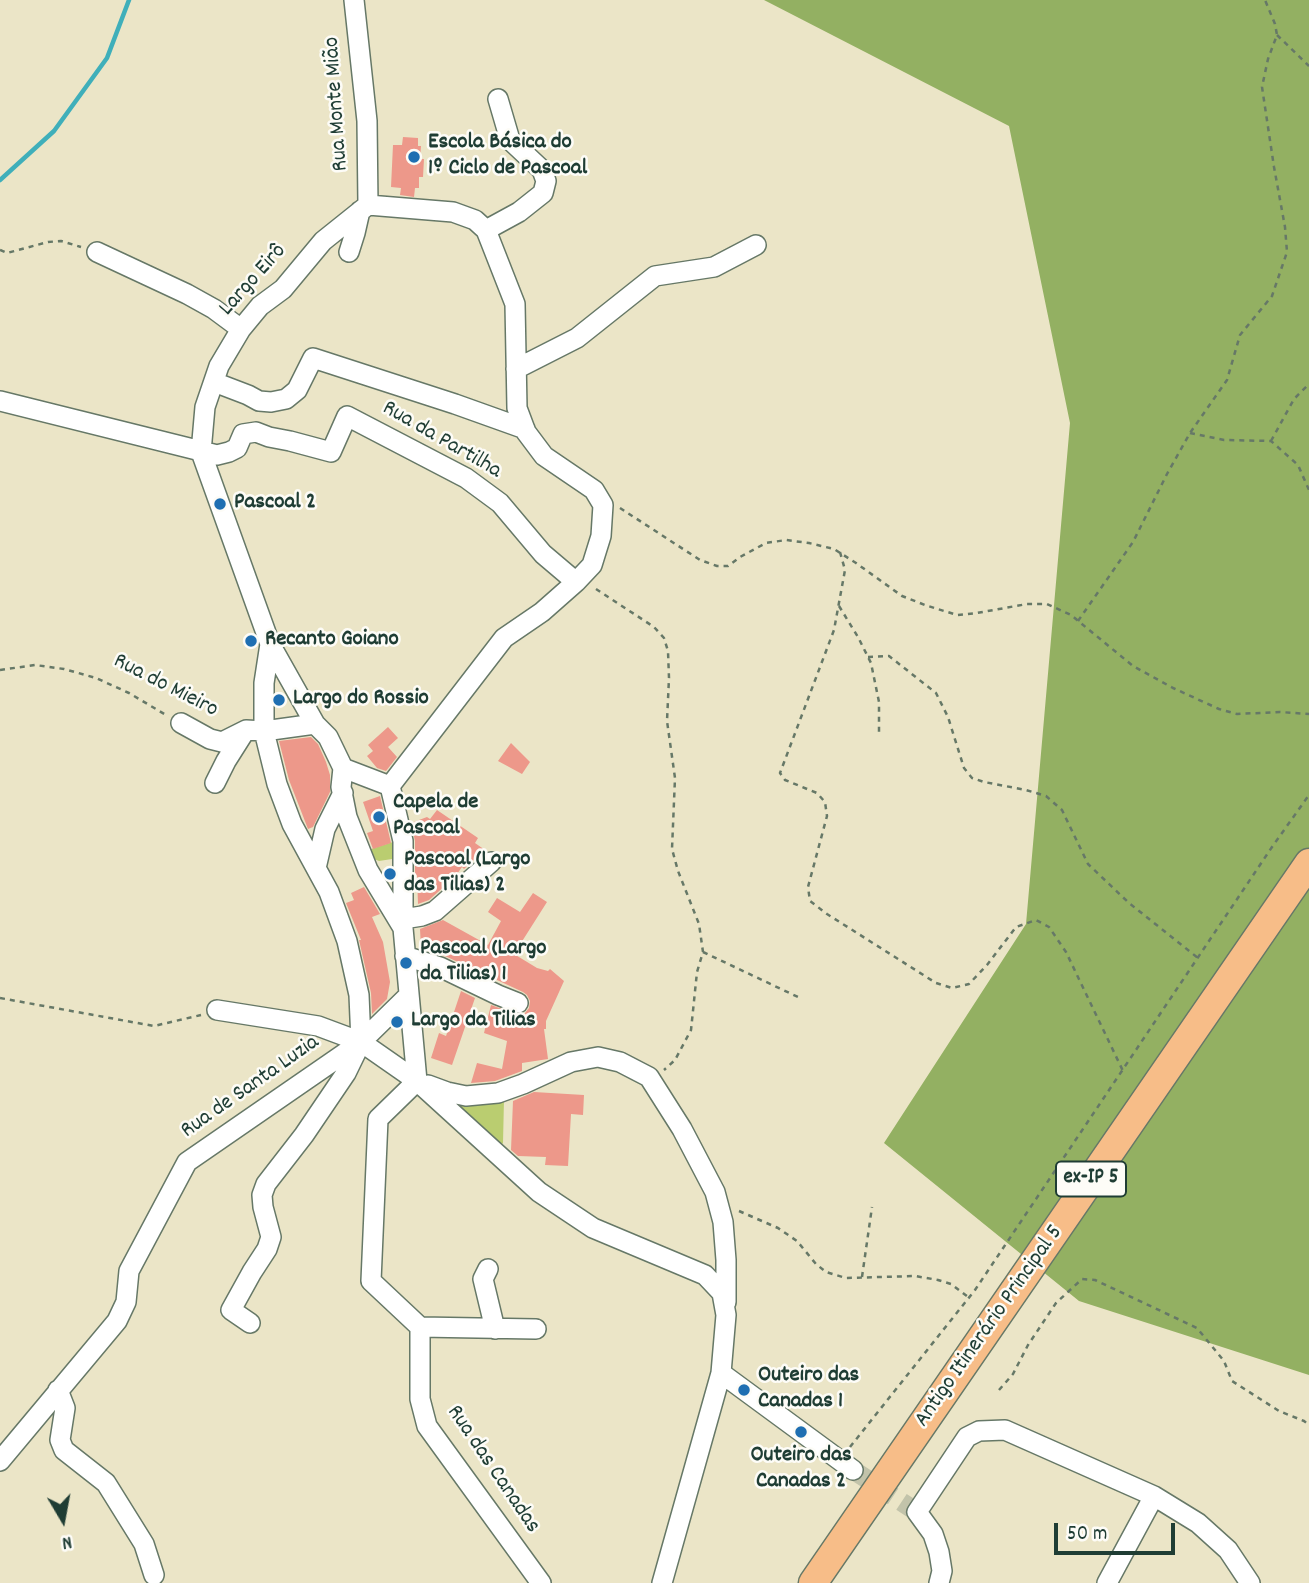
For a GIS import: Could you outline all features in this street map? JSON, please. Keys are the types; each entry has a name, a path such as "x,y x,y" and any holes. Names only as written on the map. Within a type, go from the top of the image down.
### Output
{"highway":[{"name":"Antigo Itinerário Principal 5","path":"813,1583 1309,863"}],"street":[{"name":"Rua Monte Mião","path":"349,252 364,208 367,121 354,0"},
{"path":"486,230 519,212 543,193 546,181 542,170 510,140 498,99"},
{"path":"364,208 453,212 475,220 486,230 515,304 517,408 525,429 544,456 594,490 603,505 601,536 592,565 542,612 504,638 390,786"},
{"name":"Largo Eirô","path":"201,452 205,407 219,366 241,329 260,306 283,289 323,241 364,208"},
{"path":"516,369 577,338 655,276 714,267 755,246"},
{"path":"97,252 187,294 241,329"},
{"path":"214,382 259,401 286,399 297,390 313,358 525,429"},
{"path":"0,401 201,452 270,645 314,724 328,737 343,768 341,788 347,817 368,870 403,923"},
{"name":"Rua da Partilha","path":"201,452 217,455 229,453 237,448 243,434 256,432 331,452 347,416 466,478 500,503 543,554 576,582"},
{"path":"270,645 255,731 289,814 329,891 347,941 359,995 361,1042"},
{"name":"Rua do Mieiro","path":"181,723 210,739 222,741 255,731"},
{"path":"215,783 226,761 255,731 314,724"},
{"path":"343,768 390,786"},
{"path":"390,786 403,841 403,923 417,1081"},
{"path":"316,868 325,829 343,793"},
{"path":"368,870 390,874 403,860"},
{"path":"403,923 435,911 491,862"},
{"path":"405,956 440,967 518,1003"},
{"path":"250,1323 231,1310 268,1249 271,1237 262,1195 267,1184 346,1073 361,1042 408,996"},
{"path":"217,1010 318,1026 361,1042 417,1081 539,1192 593,1228 705,1275 722,1293 726,1315"},
{"name":"Rua de Santa Luzia","path":"0,1461 117,1321 125,1302 129,1271 187,1162 361,1042"},
{"path":"417,1081 466,1096 498,1093 571,1062 598,1058 620,1062 649,1077 704,1170 723,1222 726,1315 721,1373 662,1583"},
{"path":"417,1081 377,1119 371,1281 420,1327 536,1329"},
{"path":"488,1269 483,1279 495,1329"},
{"name":"Rua das Canadas","path":"420,1327 420,1399 426,1426 541,1583"},
{"path":"721,1373 847,1465"},
{"path":"58,1390 65,1408 60,1440 64,1450 106,1483 144,1544 154,1575"},
{"path":"939,1583 942,1571 939,1552 933,1534 917,1512 967,1437 979,1431 1005,1430 1154,1496 1198,1523 1228,1550 1250,1583"},
{"path":"1107,1583 1154,1496"}],"path":[{"path":"1265,0 1278,36 1309,66"},
{"path":"1078,621 1133,542 1190,433 1227,380 1240,335 1272,296 1287,252 1262,87 1268,59 1278,36"},
{"path":"0,250 7,253 61,241 97,252"},
{"path":"1271,441 1294,399 1309,384"},
{"path":"1190,433 1224,440 1271,441 1298,465 1309,490"},
{"path":"594,490 700,560 717,566 728,566 766,543 786,540 834,549 902,596 957,615 1027,604 1047,604 1071,615 1133,666 1219,709 1237,714 1309,714"},
{"path":"839,552 845,569 834,630 780,773 785,780 817,793 825,802 827,816 808,887 810,901 827,915 936,983 952,988 969,984 1016,927 1036,920 1049,927 1066,952 1123,1071"},
{"path":"576,582 594,587 654,627 663,638 668,651 667,720 675,778 673,849 678,872 699,924 703,952 697,972 691,1031 675,1060 662,1072 649,1077"},
{"path":"839,606 871,663 879,702 879,733"},
{"path":"868,657 889,656 936,693 948,717 964,768 972,778 1046,796 1062,810 1088,864 1129,903 1198,958"},
{"name":"Rua do Mieiro","path":"0,670 34,665 64,668 130,693 181,723"},
{"path":"847,1465 969,1297 1309,795"},
{"path":"703,952 800,998"},
{"path":"0,998 154,1026 217,1010"},
{"path":"717,1201 778,1228 797,1241 826,1272 845,1278 915,1276 938,1280 951,1284 969,1297"},
{"path":"862,1277 872,1207"},
{"path":"999,1390 1013,1374 1055,1303 1082,1279 1095,1280 1197,1328 1224,1361 1232,1381 1279,1411 1309,1425"}],"green space":[{"path":"764,0 1309,0 1309,1375 1079,1301 884,1143 1026,924 1070,423 1009,126"},
{"path":"399,840 396,856 392,859 379,861 374,859 368,850"},
{"path":"504,1099 503,1143 500,1146 458,1108 461,1104"}],"building":[{"path":"403,137 418,138 418,146 421,146 420,159 424,159 423,177 419,177 419,188 415,188 414,197 400,195 401,188 391,187 393,145 402,145"},
{"path":"388,727 398,738 388,747 397,757 386,771 377,768 367,756 373,751 368,745"},
{"path":"311,737 318,744 326,762 330,775 330,792 313,827 308,829 289,780 279,741"},
{"path":"511,743 530,762 522,774 498,761"},
{"name":"Capela de Pascoal","path":"380,796 391,843 373,849 367,833 373,831 363,802"},
{"path":"437,810 478,838 475,843 485,850 464,869 462,867 455,877 429,900 418,904 415,841 411,823 427,817 430,819"},
{"path":"364,887 380,914 372,917 383,942 390,982 387,999 372,1014 361,940 346,903 354,900 351,893"},
{"path":"533,893 547,902 514,954 537,968 548,971 550,969 564,981 544,1029 548,1059 522,1063 522,1071 495,1081 471,1083 477,1063 502,1069 507,1041 484,1033 491,1005 519,1015 529,1008 530,1001 523,992 445,956 421,948 420,929 443,920 488,945 501,921 488,912 497,898 520,912"},
{"path":"461,991 475,998 452,1065 431,1058 439,1033 446,1036"},
{"path":"534,1092 584,1095 583,1115 571,1114 568,1166 545,1165 546,1157 518,1156 511,1150 513,1101"}],"waterway":[{"path":"0,180 54,131 107,58 129,0"}],"tunnel":[{"path":"853,1470 917,1512"}],"place":[{"name":"Escola Básica do 1º Ciclo de Pascoal","path":"414,157"},
{"name":"Pascoal 2","path":"220,504"},
{"name":"Recanto Goiano","path":"251,641"},
{"name":"Largo do Rossio","path":"279,700"},
{"name":"Capela de Pascoal","path":"379,817"},
{"name":"Pascoal (Largo das Tilias) 2","path":"390,874"},
{"name":"Pascoal (Largo da Tilias) 1","path":"406,963"},
{"name":"Largo da Tilias","path":"397,1022"},
{"name":"Outeiro das Canadas 1","path":"744,1390"},
{"name":"Outeiro das Canadas 2","path":"801,1432"}]}
